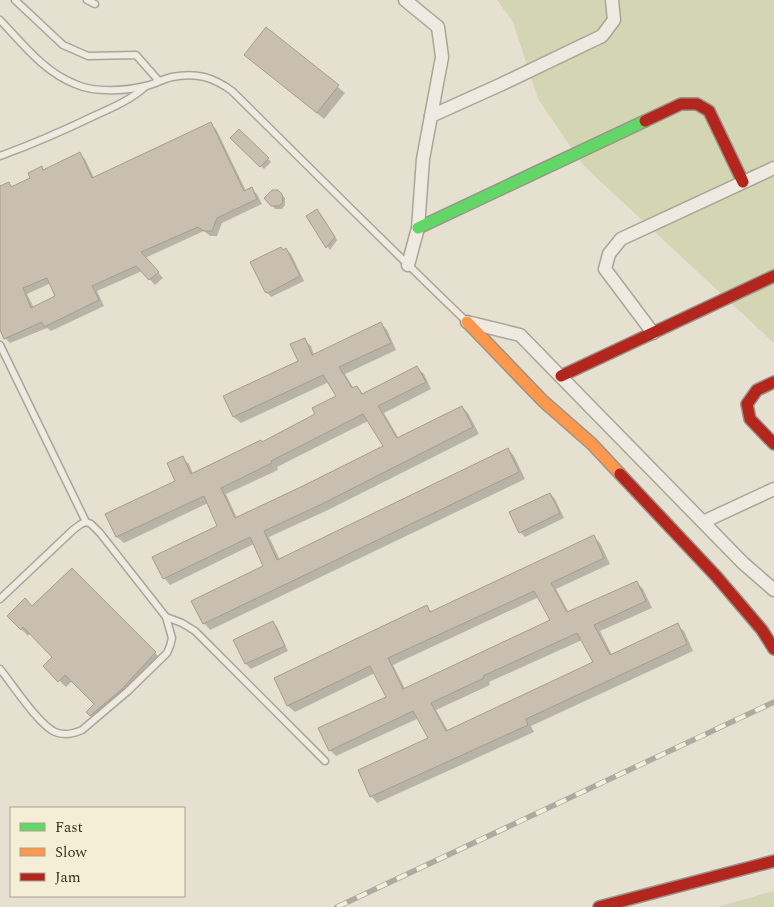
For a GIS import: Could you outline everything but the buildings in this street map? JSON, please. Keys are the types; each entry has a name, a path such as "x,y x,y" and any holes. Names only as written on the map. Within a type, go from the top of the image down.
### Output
{"street":[{"path":"405,0 438,27 442,57 423,159 418,228 408,266"},
{"path":"431,116 602,36 614,20 612,0"},
{"path":"418,228 681,104 696,104 709,111 743,182"},
{"path":"653,333 605,269 609,254 621,239 774,168"},
{"path":"561,376 774,276"},
{"path":"467,322 520,334 743,563 774,590"},
{"path":"467,322 543,401 592,444 716,576 762,630 774,649"},
{"path":"774,382 757,390 747,404 750,419 774,444"},
{"path":"703,522 774,489"},
{"path":"599,907 774,861"}],"lane":[{"path":"15,0 63,45 88,56 136,55 159,81"},
{"path":"87,0 95,4"},
{"path":"0,20 43,65 53,73 76,85 112,90 146,86 172,77 190,75 205,76 218,81 232,91 467,322"},
{"path":"0,156 50,137 139,93 146,86"},
{"path":"0,345 86,522 91,524 100,533 166,617 172,638 167,653 128,691 82,730 74,733 56,733 44,724 0,669"},
{"path":"0,599 73,530 86,522"},
{"path":"166,617 182,622 195,631 325,761"}],"green space":[{"path":"497,0 774,0 774,343 584,166 538,99 513,22"},
{"path":"774,891 774,907 717,907"}],"railway":[{"path":"337,907 774,702"}],"traffic: fast":[{"path":"418,228 645,121"}],"traffic: slow":[{"path":"467,322 543,401 592,444 620,474"}],"traffic: jam":[{"path":"645,121 681,104 697,104 709,111 743,182"},
{"path":"561,376 774,276"},
{"path":"774,382 757,390 747,404 750,419 774,444"},
{"path":"620,474 716,576 762,630 774,649"},
{"path":"599,907 774,861"}]}
